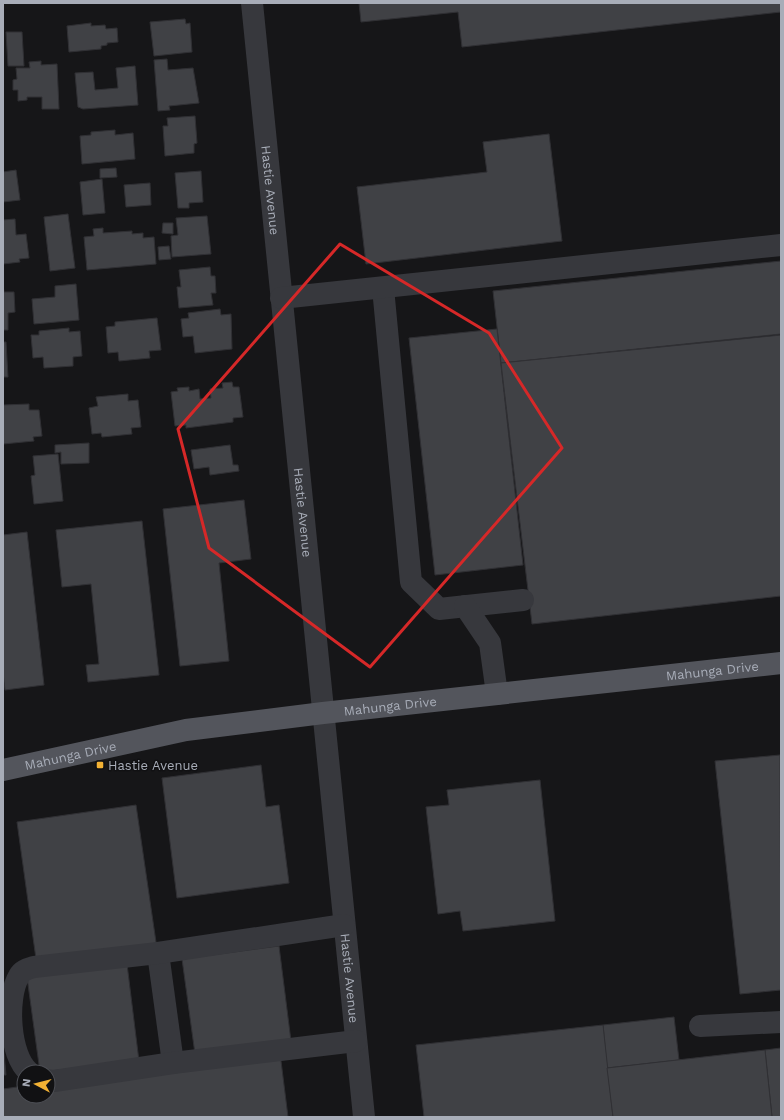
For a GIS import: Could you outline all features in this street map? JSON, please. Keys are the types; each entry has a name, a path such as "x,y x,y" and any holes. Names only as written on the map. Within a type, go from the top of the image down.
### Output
{"main road":[{"name":"Mahunga Drive","path":"3,770 186,730 323,713 781,663"}],"street":[{"name":"Hastie Avenue","path":"252,3 364,1117"},
{"path":"281,298 781,245"},
{"path":"383,288 411,582 439,609 523,600"},
{"path":"465,606 490,643 497,694"},
{"path":"23,1064 19,1058 14,1045 12,1030 15,986 19,975 25,969 158,953 344,925"},
{"path":"158,953 173,1063"},
{"path":"700,1026 781,1022"},
{"path":"56,1081 173,1063 356,1041"}],"highlighted area":[{"path":"340,244 489,333 562,448 370,667 209,548 178,429"}],"building":[{"path":"359,3 781,3 781,12 462,47 458,12 361,22"},
{"path":"185,19 186,24 190,23 192,52 154,56 150,22"},
{"path":"91,23 91,26 105,25 106,29 117,28 118,42 107,43 107,45 101,46 101,49 69,52 67,26"},
{"path":"6,32 22,32 24,66 8,66"},
{"path":"167,59 168,70 193,68 199,103 169,106 170,110 158,111 154,60"},
{"path":"41,61 41,65 57,64 59,109 42,109 42,97 27,97 27,100 18,101 18,90 13,90 13,80 17,79 16,68 30,68 29,62"},
{"path":"135,66 138,105 83,109 78,107 75,73 93,72 95,90 118,88 116,68"},
{"path":"195,116 197,143 194,144 194,153 165,156 163,126 168,126 167,118"},
{"path":"115,130 115,135 133,133 135,159 82,164 80,136 91,135 91,132"},
{"path":"549,134 562,241 366,264 357,187 487,172 483,142"},
{"path":"116,168 117,177 100,178 100,169"},
{"path":"16,170 20,200 3,202 3,172"},
{"path":"201,171 203,202 189,203 189,208 178,208 175,173"},
{"path":"102,179 105,213 83,215 80,182"},
{"path":"150,183 151,205 126,207 124,185"},
{"path":"68,214 75,268 50,271 44,217"},
{"path":"207,216 211,254 172,257 171,236 178,235 176,218"},
{"path":"15,219 16,235 26,234 29,258 19,259 20,262 3,264 3,220"},
{"path":"163,223 173,223 173,234 162,233"},
{"path":"103,228 103,233 132,231 132,234 143,233 143,238 154,237 156,264 87,270 84,237 94,236 93,229"},
{"path":"169,246 171,259 159,260 158,247"},
{"path":"781,261 781,334 501,363 493,291"},
{"path":"210,267 211,276 215,276 216,293 211,293 213,305 179,308 177,287 181,287 179,270"},
{"path":"76,284 79,320 34,324 32,299 55,297 55,286"},
{"path":"3,285 4,292 14,292 15,312 8,313 8,330 3,330"},
{"path":"220,309 221,315 231,314 232,349 195,353 193,336 183,337 181,319 189,318 188,313"},
{"path":"157,318 161,350 149,351 150,358 119,361 118,352 108,353 106,327 115,326 115,322"},
{"path":"69,328 69,332 80,331 82,356 73,357 73,366 44,368 43,357 33,358 31,335 39,335 39,331"},
{"path":"497,329 523,565 435,575 409,338"},
{"path":"781,335 781,596 532,624 501,363"},
{"path":"3,342 6,342 8,377 3,377"},
{"path":"232,382 233,387 239,387 243,417 233,418 233,422 186,428 186,425 175,426 171,392 178,391 177,388 189,387 189,391 199,389 200,399 211,398 210,389 223,388 222,383"},
{"path":"128,394 128,401 138,400 141,427 131,428 132,434 102,437 101,433 92,434 89,408 98,406 96,397"},
{"path":"29,404 29,410 39,410 42,436 33,437 34,441 3,444 3,405"},
{"path":"89,443 89,463 61,464 61,452 55,453 55,445"},
{"path":"230,445 233,465 238,465 239,471 210,475 209,467 194,469 191,450"},
{"path":"58,454 63,501 34,504 31,476 35,475 33,456"},
{"path":"244,500 251,559 219,563 229,661 180,666 163,509"},
{"path":"142,521 159,675 88,682 86,665 99,664 91,584 62,587 56,530"},
{"path":"27,532 44,685 5,690 3,673 3,535"},
{"path":"780,755 781,990 740,994 715,761"},
{"path":"261,765 266,807 279,805 289,883 177,898 162,778"},
{"path":"540,780 555,921 463,931 460,911 438,914 426,807 449,805 447,790"},
{"path":"136,805 157,949 37,966 17,822"},
{"path":"279,946 291,1041 195,1054 182,959"},
{"path":"127,964 139,1061 56,1070 56,1064 39,1064 27,977"},
{"path":"674,1017 679,1060 607,1068 603,1025"},
{"path":"603,1025 613,1117 424,1117 416,1045"},
{"path":"3,1042 6,1075 3,1075"},
{"path":"781,1048 781,1117 772,1117 765,1050"},
{"path":"765,1050 772,1117 613,1117 607,1068"},
{"path":"280,1053 288,1117 3,1117 3,1089 16,1087 16,1104 56,1104 56,1082"}],"place":[{"name":"Hastie Avenue","path":"100,765"}]}
